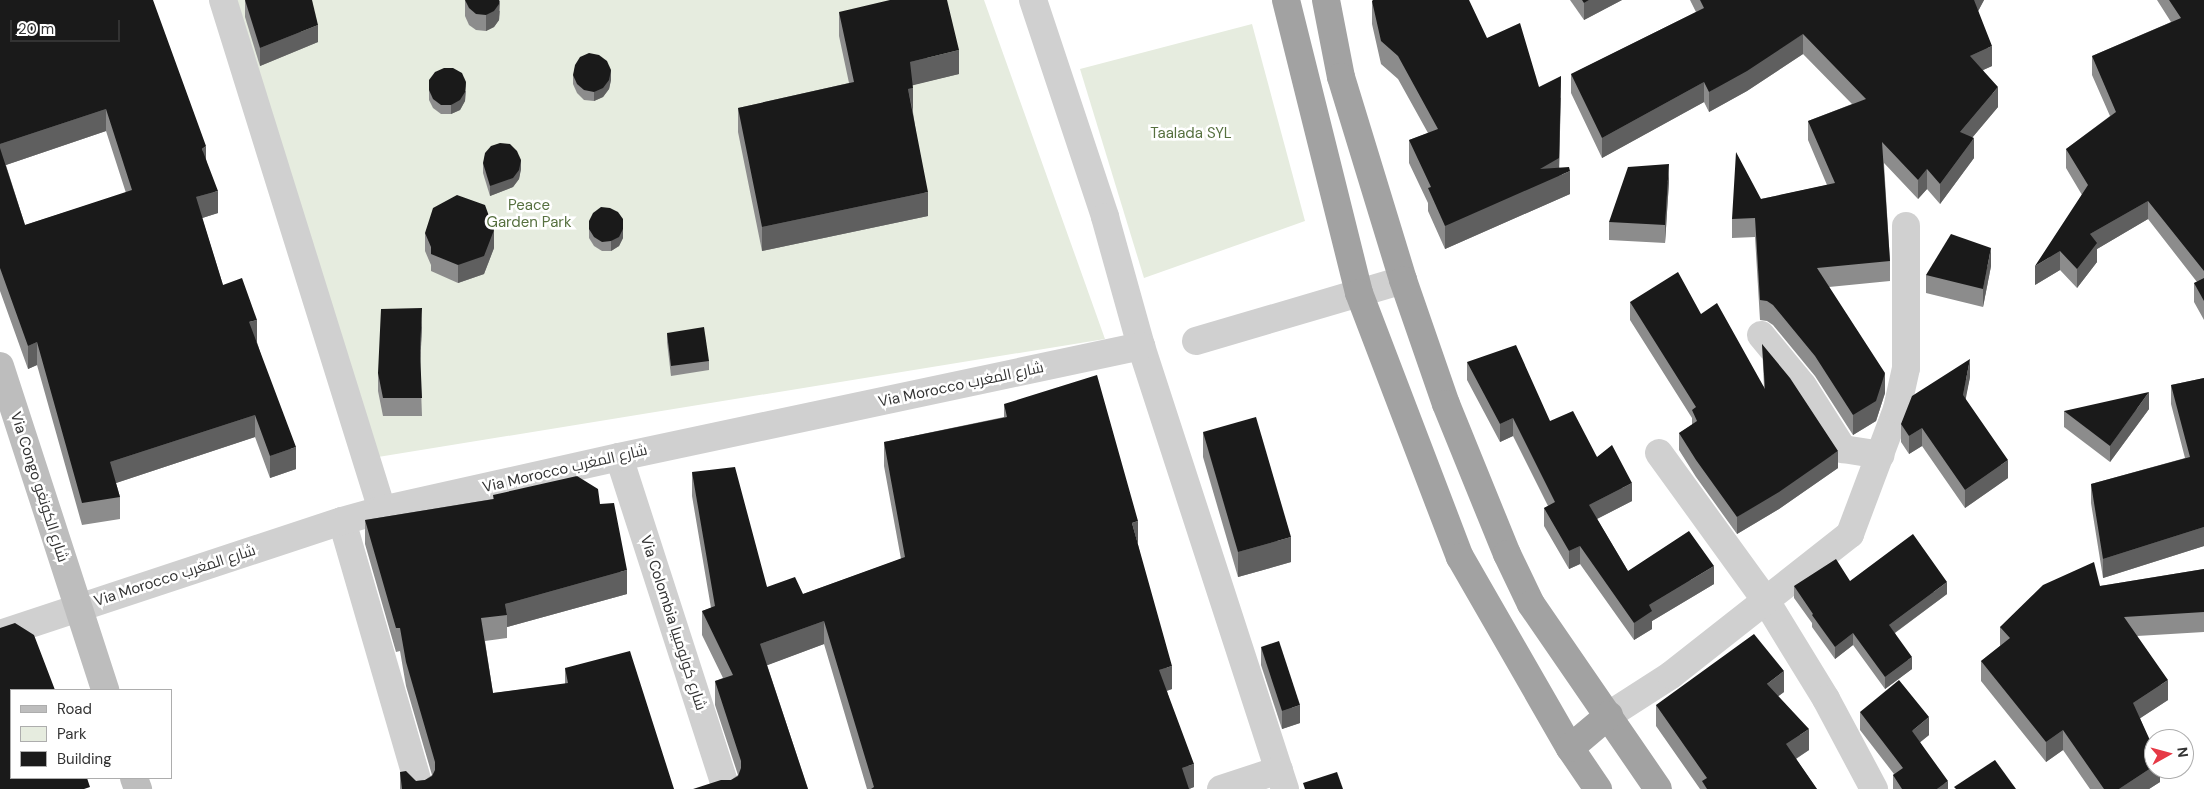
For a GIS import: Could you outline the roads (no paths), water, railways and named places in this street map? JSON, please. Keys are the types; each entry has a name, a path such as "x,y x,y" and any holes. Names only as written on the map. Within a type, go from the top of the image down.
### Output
{"highway":[{"path":"1286,0 1359,293 1460,557 1570,748 1598,789"},
{"path":"1326,0 1341,77 1403,280 1446,404 1515,570 1531,604 1658,789"},
{"path":"1570,748 1609,715"}],"main road":[{"name":"Via Congo شارع الكونغو","path":"0,366 105,689"}],"street":[{"path":"223,0 382,510"},
{"path":"1033,0 1104,217 1141,346 1282,780 1221,789"},
{"path":"1609,715 1671,675 1850,534 1897,409 1906,368 1906,226"},
{"path":"1196,341 1403,280"},
{"path":"1761,336 1803,386 1843,449 1881,455"},
{"name":"Via Morocco شارع المغرب","path":"0,634 342,521 382,510 619,457 1141,346"},
{"path":"1659,452 1766,601 1826,699 1874,789"},
{"name":"Via Colombia شارع كولومبيا","path":"619,457 726,789"},
{"path":"342,521 420,789"}],"park label":[{"name":"Taalada SYL","path":"1191,134"},
{"name":"Peace Garden Park","path":"529,214"}]}
